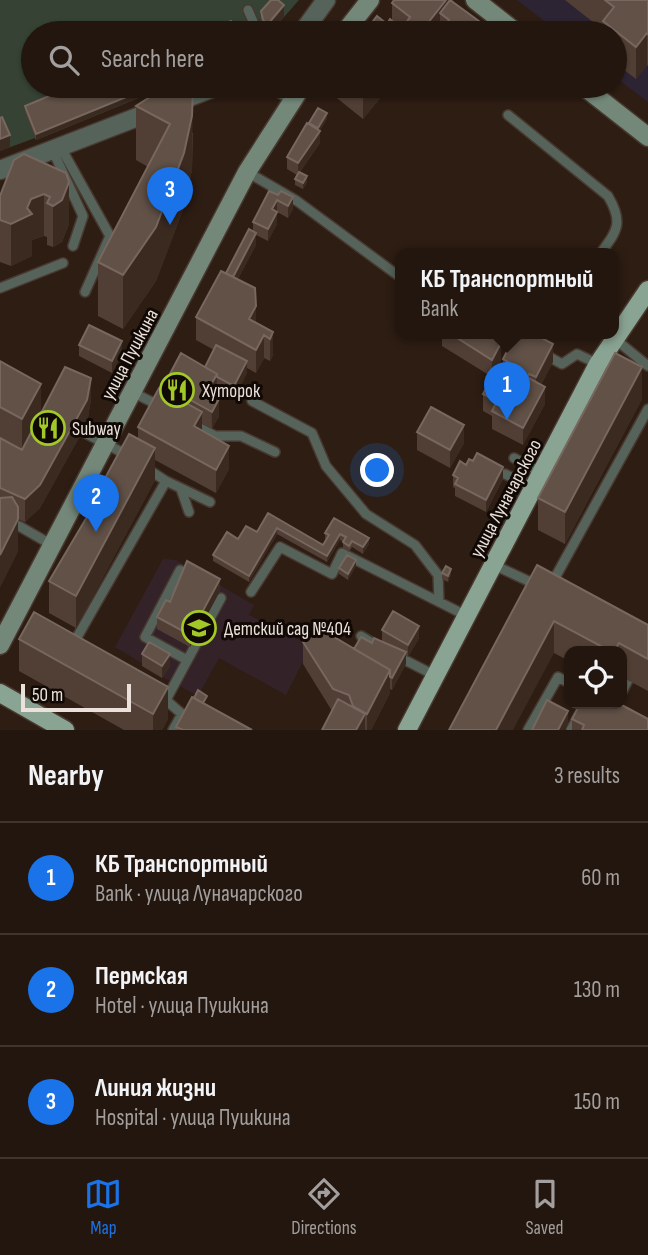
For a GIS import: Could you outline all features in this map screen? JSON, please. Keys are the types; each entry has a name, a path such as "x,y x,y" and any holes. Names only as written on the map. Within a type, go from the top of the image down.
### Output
{"main road":[{"path":"353,21 370,0"},
{"path":"475,0 502,21"},
{"name":"улица Пушкина","path":"0,645 20,618 52,545 247,172 293,98"},
{"path":"598,98 648,137"},
{"name":"улица Луначарского","path":"619,326 648,290"},
{"name":"улица Луначарского","path":"407,730 611,339"},
{"path":"0,693 65,730"}],"street":[{"path":"311,21 326,0"},
{"path":"0,170 186,98"}],"lane":[{"path":"248,10 253,21"},
{"path":"508,115 608,196 618,213 616,232 604,248"},
{"path":"56,147 83,216 73,246"},
{"path":"56,147 110,236 85,292"},
{"path":"247,172 297,201 395,273"},
{"path":"0,288 63,263"},
{"path":"619,333 648,366"},
{"path":"529,346 562,364 577,354 598,364"},
{"path":"132,392 168,410"},
{"path":"252,401 312,433 326,466 366,514 415,545 438,575 439,601"},
{"path":"494,565 551,592 648,410"},
{"path":"180,416 215,436 241,436 275,452"},
{"path":"83,432 166,481 210,502"},
{"path":"514,458 538,481"},
{"path":"505,474 538,481"},
{"path":"71,646 166,481"},
{"path":"181,489 189,512"},
{"path":"0,525 19,526 52,545"},
{"path":"251,592 280,547 332,574 342,553 467,616"},
{"path":"180,570 145,637 187,660"},
{"path":"167,698 221,598"},
{"path":"360,636 436,676"},
{"path":"62,641 83,653"},
{"path":"528,730 558,677 564,680"},
{"path":"155,692 167,698 182,714 173,730"},
{"path":"570,730 582,709"}],"shaded area":[{"path":"517,0 648,0 648,102 627,86 627,21 544,21"},
{"name":"Детский сад №404","path":"163,559 176,560 254,605 249,615 311,646 286,695 219,658 198,696 142,666 143,664 115,647"}],"green space":[{"path":"0,0 299,0 281,21 21,21 21,98 139,98 36,140 35,138 0,151"}],"building":[{"path":"271,0 278,0 284,5 271,21 263,20 261,11"},
{"path":"394,0 446,0 429,21 407,21 410,17 392,3"},
{"path":"450,0 479,21 448,21 440,13"},
{"path":"605,0 648,0 648,34 636,47 627,40 627,21 603,21 614,7"},
{"path":"44,98 124,98 36,134 25,106"},
{"path":"148,98 193,98 192,116 184,153 156,227 123,275 98,262 170,124 136,106"},
{"path":"318,108 327,113 318,128 309,123"},
{"path":"2,117 10,135 0,139 0,118"},
{"path":"307,123 320,131 298,163 287,157"},
{"path":"24,154 66,173 69,182 62,200 53,206 47,203 50,197 44,194 31,199 27,208 32,214 11,224 0,220 0,196 14,160"},
{"path":"299,172 307,176 303,183 295,179"},
{"path":"269,191 278,195 281,191 293,197 288,206 277,200 272,209 277,212 268,229 253,222"},
{"path":"249,229 256,233 233,277 226,273"},
{"path":"221,271 255,288 256,306 249,319 273,332 270,339 264,335 256,350 196,317"},
{"path":"89,325 122,341 112,361 79,345"},
{"path":"459,339 494,339 501,343 492,360"},
{"path":"513,339 544,339 553,344 536,377 529,374 527,377 545,387 523,428 492,411 497,401 483,394 493,375 506,382 515,366 503,359"},
{"path":"216,345 247,361 234,386 205,367"},
{"path":"181,353 217,374 211,385 216,388 212,395 219,399 212,412 164,385"},
{"path":"615,353 642,367 565,512 538,498"},
{"path":"0,361 41,384 22,419 0,407"},
{"path":"65,367 91,378 87,400 40,485 25,499 0,488 0,438 22,450"},
{"path":"159,388 202,412 194,426 229,446 216,470 138,427"},
{"path":"431,407 464,425 450,450 417,432"},
{"path":"129,434 155,448 76,596 49,581 91,510 91,504"},
{"path":"477,453 503,467 486,500 455,484 458,478 453,475 460,461 466,465 469,459 473,461"},
{"path":"12,497 18,507 18,519 0,555 0,498"},
{"path":"268,513 323,545 329,535 325,533 334,518 369,538 363,547 352,541 349,546 343,542 346,537 340,534 327,556 277,528 249,576 213,555 227,532 238,539 246,526 257,532"},
{"path":"347,555 356,560 348,574 339,568"},
{"path":"187,561 220,579 190,635 157,617 166,600 170,602"},
{"path":"537,565 648,625 648,659 619,643 617,646 601,646 554,621 496,730 449,730"},
{"path":"446,566 451,569 448,576 442,573"},
{"path":"393,611 419,626 408,645 382,630"},
{"path":"34,612 168,687 153,714 19,639"},
{"path":"312,624 390,670 367,714 353,706 349,695 333,689 303,642"},
{"path":"361,637 372,643 374,638 406,652 392,678 390,670 354,649"},
{"path":"149,642 170,654 162,666 142,654"},
{"path":"198,690 207,696 203,703 194,698"},
{"path":"192,697 252,730 183,730 176,727"},
{"path":"338,699 365,714 356,730 322,730"},
{"path":"547,700 568,711 558,730 532,730"},
{"path":"627,708 648,719 648,730 582,730 584,725 572,719 577,709"}],"place":[{"name":"Линия жизни","path":"170,225"},
{"name":"Хуторок","path":"177,390"},
{"name":"КБ Транспортный","path":"507,420"},
{"name":"Subway","path":"48,428"},
{"name":"Пермская","path":"96,532"},
{"name":"Детский сад №404","path":"199,628"}]}
